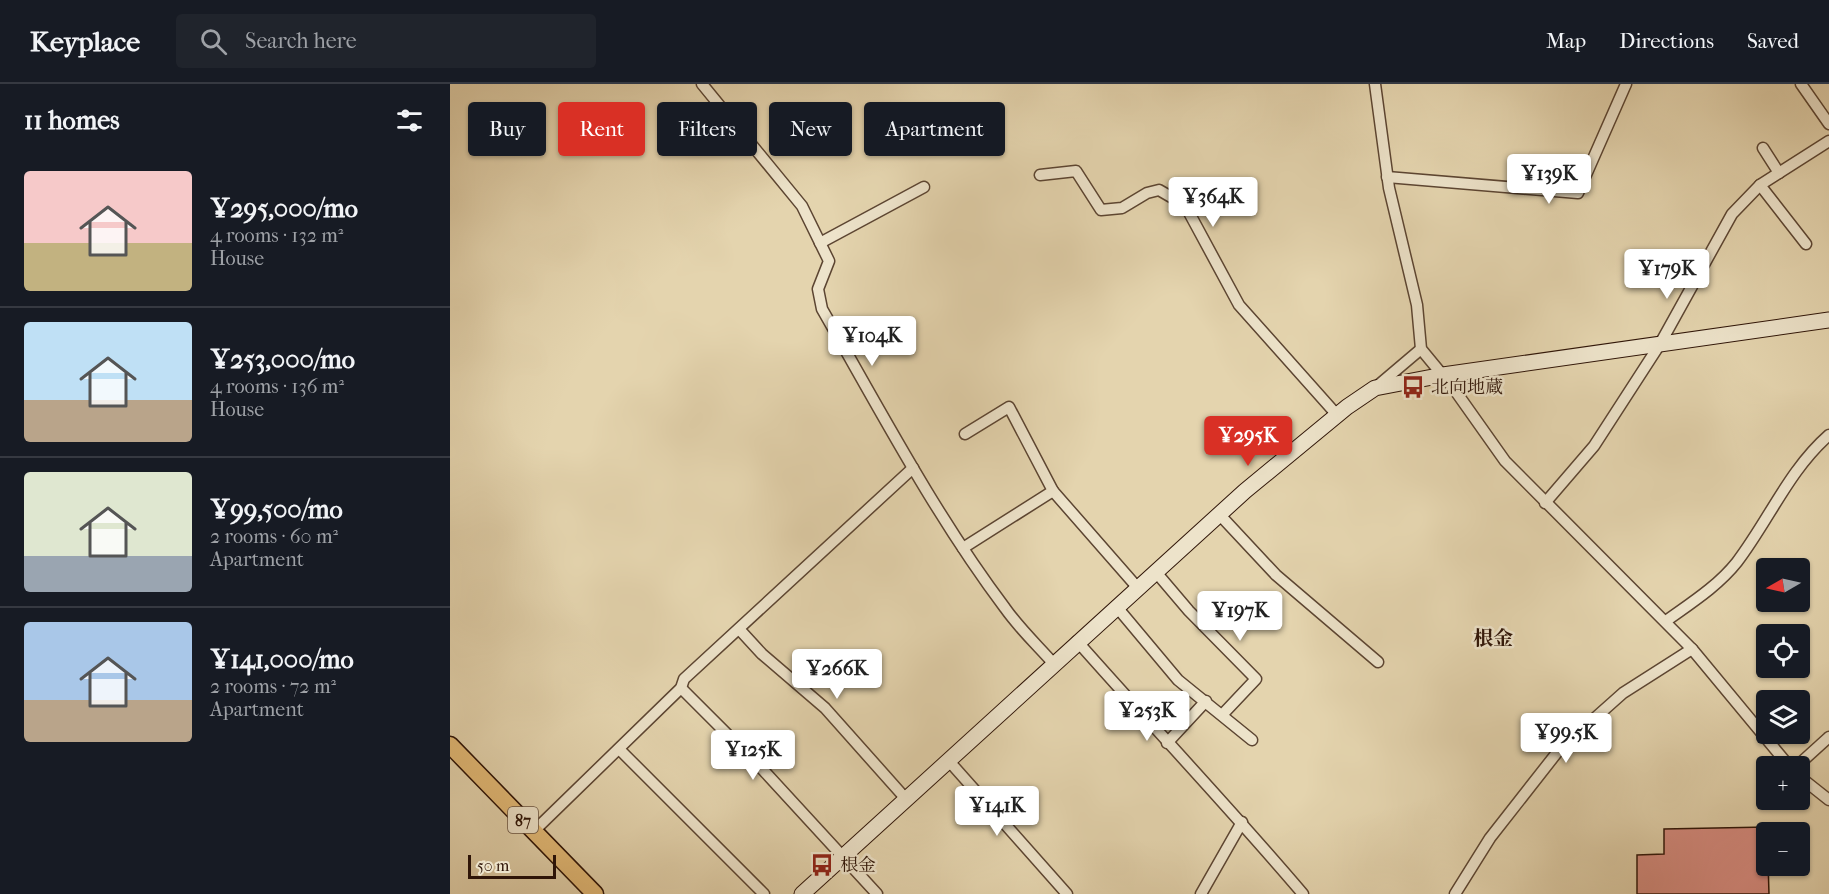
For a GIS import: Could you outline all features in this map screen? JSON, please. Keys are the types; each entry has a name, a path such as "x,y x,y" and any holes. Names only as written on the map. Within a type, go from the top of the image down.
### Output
{"main road":[{"name":"87","path":"450,746 595,894"}],"street":[{"path":"702,84 802,206 830,261 818,289 822,309 913,468 963,548 1005,610 1053,663"},
{"path":"1375,84 1387,177 1417,305 1421,349 1443,375 1505,461 1666,621 1781,756"},
{"path":"1387,177 1578,193 1626,84"},
{"path":"1801,84 1829,124"},
{"path":"1545,503 1594,446 1660,344 1732,214 1760,185 1829,141"},
{"path":"1763,148 1779,173"},
{"path":"1040,175 1076,171 1101,210 1122,208 1147,193 1159,190 1185,205 1239,305 1337,415"},
{"path":"1760,185 1806,244"},
{"path":"820,243 924,187"},
{"path":"1375,388 1443,375 1828,319"},
{"path":"802,894 1219,514 1337,415 1375,388 1421,349"},
{"path":"965,434 1009,407 1053,491 1137,587"},
{"path":"1666,621 1706,593 1736,563 1793,473 1829,435"},
{"path":"534,831 681,688 684,679 913,468"},
{"path":"963,548 1053,491"},
{"path":"1219,514 1276,575 1378,662"},
{"path":"1155,571 1256,679 1222,715"},
{"path":"1116,606 1178,680 1252,740"},
{"path":"739,629 762,654 825,708 906,799"},
{"path":"1077,641 1167,743 1242,822 1303,894"},
{"path":"1455,894 1490,838 1559,750 1623,693 1692,649"},
{"path":"681,688 764,771 877,894"},
{"path":"1167,743 1206,701"},
{"path":"1808,756 1829,737"},
{"path":"619,748 764,894"},
{"path":"948,760 1067,894"},
{"path":"1810,785 1829,800"},
{"path":"1201,894 1242,822"}],"building":[{"path":"1756,827 1756,876 1768,876 1769,894 1637,894 1637,855 1664,854 1664,829"}],"place":[{"name":"北向地蔵","path":"1413,387"},
{"name":"根金","path":"822,865"}],"district":[{"name":"根金","path":"1493,638"}]}
